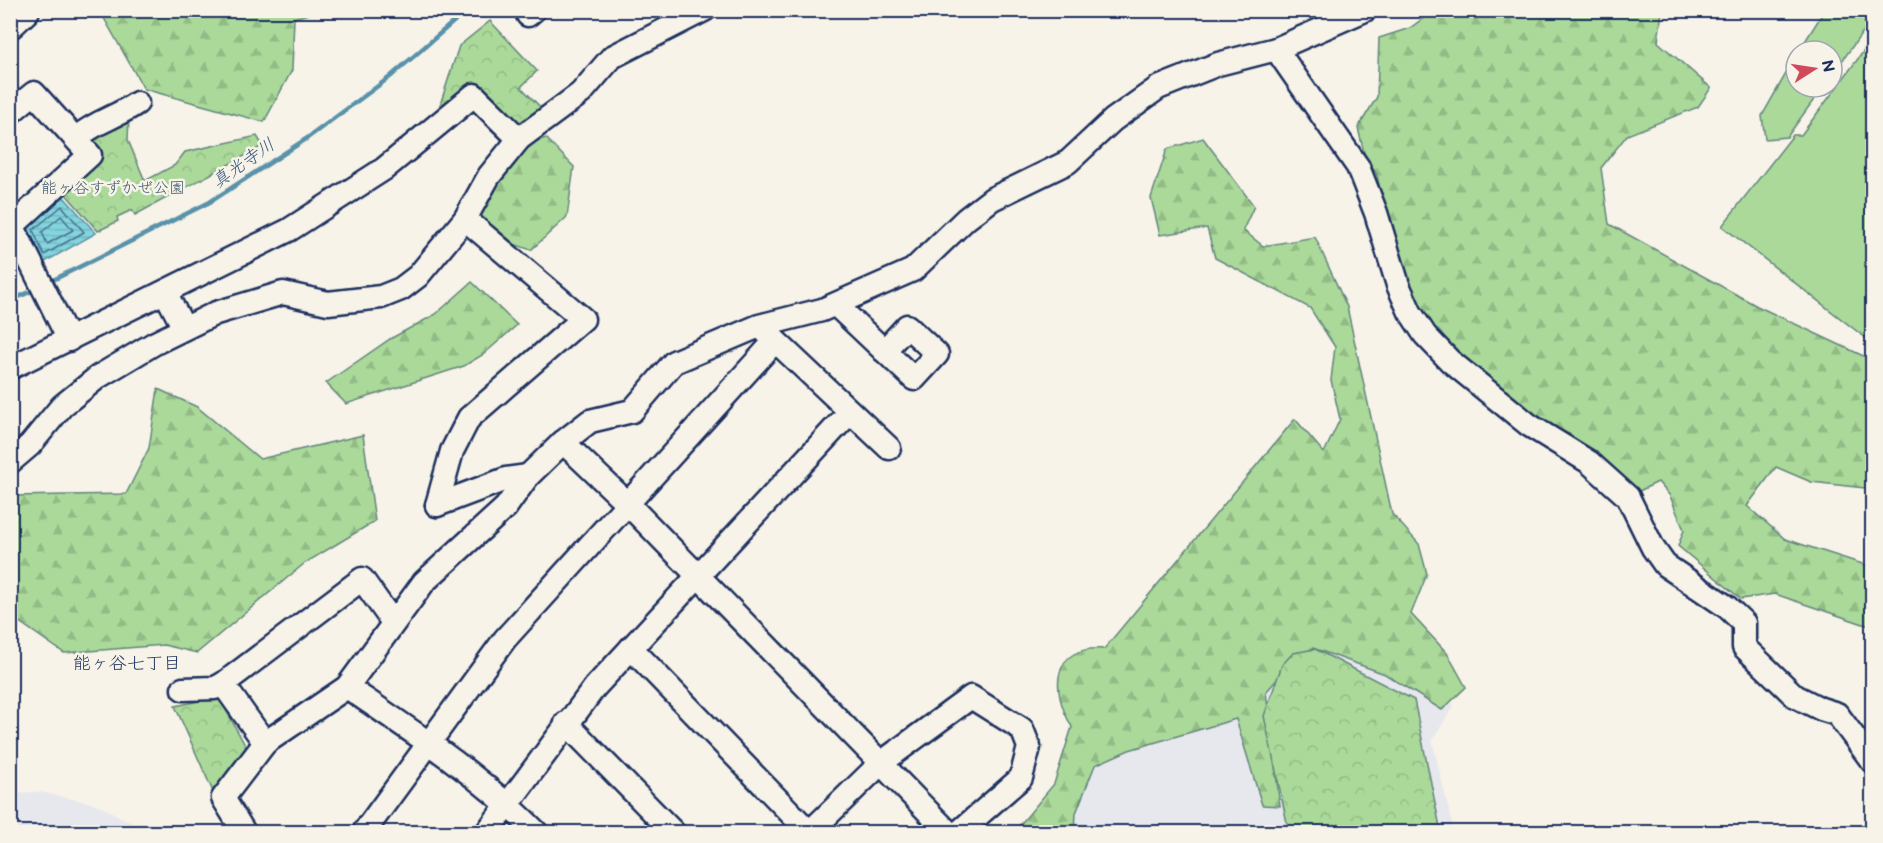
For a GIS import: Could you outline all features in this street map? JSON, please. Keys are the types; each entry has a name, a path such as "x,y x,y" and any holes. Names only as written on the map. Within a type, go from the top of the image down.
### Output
{"street":[{"path":"10,462 30,445 62,406 98,377 184,328 216,313 283,293 297,294 328,303 381,297 400,289 418,276 465,219 489,176 519,139 581,93 612,57 704,10"},
{"path":"244,832 223,798 265,743 347,687 392,621 424,582 506,507 528,476 562,442 590,421 632,411 674,362 767,333 913,270 966,219 993,198 1068,162 1113,120 1158,87 1218,64 1276,49 1365,10"},
{"path":"1276,49 1358,167 1376,213 1398,285 1410,312 1425,335 1450,361 1529,424 1589,462 1628,497 1653,548 1665,566 1727,607 1744,623 1744,647 1794,696 1821,710 1837,714 1872,760"},
{"path":"10,113 34,93 90,156 12,227 69,340"},
{"path":"10,368 289,230 384,168 474,95 519,139"},
{"path":"75,138 98,121 125,112 137,103"},
{"path":"465,219 583,319 469,418 452,451 437,505 506,479 528,476"},
{"path":"165,292 184,328"},
{"path":"836,305 884,351"},
{"path":"767,333 889,448"},
{"path":"364,832 505,639 627,503 767,333"},
{"path":"487,832 566,723 631,648 850,412"},
{"path":"562,442 627,503 948,832"},
{"path":"183,689 215,688 223,684 362,579 392,621"},
{"path":"631,648 810,832 881,763 971,697 1022,729 1029,747 1021,778 959,832"},
{"path":"223,684 265,743"},
{"path":"347,687 428,743 507,803 536,832"},
{"path":"566,723 673,832"}],"shaded area":[{"path":"1285,617 1427,681 1454,706 1432,740 1454,832 1064,832 1074,737"},
{"path":"40,792 96,804 148,832 11,832 11,793"}],"green space":[{"path":"100,11 183,11 195,17 201,11 319,11 294,18 292,70 264,122 144,89"},
{"path":"1433,11 1662,11 1658,42 1711,88 1698,107 1627,135 1601,168 1609,224 1757,306 1872,360 1872,494 1865,488 1811,482 1776,467 1747,506 1785,539 1872,567 1872,630 1869,626 1775,594 1741,599 1678,546 1684,530 1670,496 1658,482 1635,493 1569,434 1526,415 1445,343 1411,298 1385,215 1377,175 1364,153 1358,128 1377,97 1379,38 1410,28"},
{"path":"1824,11 1872,11 1872,24 1862,33 1844,58 1844,39 1806,39"},
{"path":"490,21 537,71 521,87 546,113 523,130 475,88 438,111 459,46"},
{"path":"1872,40 1872,343 1722,226 1793,135 1801,135 1828,99 1844,99 1844,77"},
{"path":"1784,77 1784,99 1814,99 1787,137 1765,139 1762,116"},
{"name":"能ヶ谷すずかぜ公園","path":"129,117 128,140 145,181 175,165 185,152 257,136 263,146 135,215 132,210 117,217 118,221 98,231 64,192 102,159 91,147 92,134"},
{"path":"546,138 574,167 567,217 531,250 484,234 478,205 502,152"},
{"path":"1203,138 1254,206 1243,230 1263,246 1315,237 1347,307 1392,514 1419,544 1427,574 1411,614 1447,653 1466,687 1442,710 1385,674 1313,648 1296,658 1266,692 1280,806 1262,805 1236,719 1129,750 1095,765 1076,813 1075,832 1014,832 1054,784 1072,727 1060,699 1058,685 1065,662 1074,654 1087,650 1104,649 1295,419 1324,453 1340,419 1331,380 1335,347 1310,308 1215,258 1207,228 1160,235 1151,198 1167,149"},
{"path":"472,282 517,325 484,354 464,366 346,404 326,383 390,339 436,314"},
{"path":"158,389 197,407 260,459 363,435 375,521 305,563 197,653 164,645 64,653 11,616 11,496 126,494 149,448"},
{"path":"1315,649 1414,700 1441,832 1289,832 1264,716 1282,665 1293,653"},
{"path":"219,697 246,747 214,794 175,706"}],"water":[{"path":"63,196 96,233 45,262 39,260 26,234 27,226"}],"waterway":[{"name":"真光寺川","path":"49,282 210,202 306,139 390,77 467,10"},
{"name":"真光寺川","path":"10,301 36,289"}],"district":[{"name":"能ヶ谷七丁目","path":"127,663"}]}
